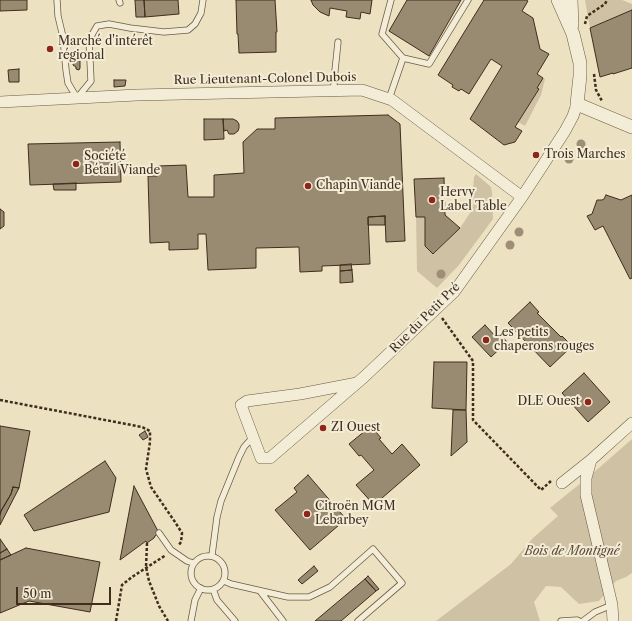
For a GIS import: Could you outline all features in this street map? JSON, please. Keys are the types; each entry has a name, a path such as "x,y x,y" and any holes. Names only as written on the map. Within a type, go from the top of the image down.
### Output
{"street":[{"name":"Rue du Petit Pré","path":"558,0 573,34"},
{"name":"Rue du Petit Pré","path":"357,383 300,394 247,401 241,405 261,458 270,458 357,383 454,292 522,197 565,131 573,116 577,104 580,82 580,63 573,34 571,0"},
{"name":"Rue Lieutenant-Colonel Dubois","path":"0,102 137,95 362,90 398,105 522,197"},
{"path":"577,104 632,127"},
{"path":"562,483 591,460 632,423"},
{"path":"591,460 586,478 586,495 612,605 613,621"}],"lane":[{"path":"57,0 68,83 77,98 91,82 89,40 97,26 109,24 164,32 188,30 195,24 201,13 203,0"},
{"path":"391,0 382,34 402,58 429,64 468,0"},
{"path":"334,91 338,42"},
{"path":"389,100 402,58"},
{"path":"212,555 215,528 221,501 244,447 253,437"},
{"path":"159,533 172,550 193,564"},
{"path":"224,580 231,584 288,597 309,597 330,587 373,549 402,583 358,621"},
{"path":"204,555 212,555 221,560 226,570 226,575 221,585 213,590 205,590 196,585 192,580 191,569 198,558 204,555"},
{"path":"191,621 195,600 201,588"},
{"path":"213,590 216,600 236,621"},
{"path":"260,591 283,621"},
{"path":"583,621 594,612 612,605"},
{"path":"562,621 579,621"}],"path":[{"path":"585,24 587,16 605,4 607,0"},
{"path":"592,68 596,90 602,101"},
{"path":"436,309 473,361 473,420 541,490 555,478 562,483"},
{"path":"0,400 142,427 150,431 146,469 151,487 175,522"},
{"path":"147,543 146,567 149,581 159,606 168,621"},
{"path":"116,621 122,585 132,577"}],"green space":[{"path":"585,0 622,0 632,4 632,10 590,28"},
{"path":"543,78 545,79 541,95 525,126 518,122 539,89 537,88"},
{"path":"476,174 491,187 493,219 459,265 437,288 417,271 416,217 425,217 425,246 434,254 460,228 470,213 472,208 474,177"},
{"name":"Bois de Montigné","path":"632,439 632,573 616,581 599,601 579,604 561,587 546,586 534,602 540,621 436,621 511,564 533,538 558,516 550,508"}],"building":[{"path":"0,0 27,0 27,10 0,11"},
{"path":"135,0 144,0 145,17 136,17"},
{"path":"144,0 178,0 179,14 145,17"},
{"path":"236,0 275,0 277,32 276,52 239,53"},
{"path":"311,0 372,0 370,14 361,12 360,19 346,17 347,11 330,8 329,16 320,12 313,5"},
{"path":"407,0 461,0 429,56 389,31"},
{"path":"484,0 528,1 522,11 533,18 540,49 549,54 537,74 543,78 537,88 539,89 515,127 522,131 515,142 504,145 470,119 502,66 491,59 469,94 461,89 459,91 452,87 453,85 438,75"},
{"path":"632,10 632,68 600,77 590,28"},
{"path":"75,57 77,57 77,60 80,61 79,70 73,65"},
{"path":"19,69 19,82 9,82 8,70"},
{"path":"114,80 126,80 125,86 114,87"},
{"name":"Chapin Viande","path":"388,115 400,124 405,241 386,242 385,216 368,217 370,264 322,266 322,271 300,272 299,247 256,248 256,268 208,270 206,234 198,234 198,249 169,250 169,242 150,243 148,176 157,176 157,166 186,165 188,197 214,197 214,175 244,173 243,142 257,129 275,129 275,118"},
{"path":"204,119 223,119 224,139 204,140"},
{"path":"223,119 233,119 237,121 239,124 238,131 234,134 229,134 227,130 224,131"},
{"path":"120,142 121,182 30,185 28,144"},
{"path":"444,178 445,215 460,228 433,254 425,246 425,217 416,217 414,179"},
{"path":"76,183 76,190 54,190 53,184"},
{"path":"606,195 621,200 632,195 632,278 630,279 603,226 595,230 587,216 592,214 597,200 604,199"},
{"path":"0,209 4,212 4,226 0,229"},
{"path":"385,216 385,225 368,225 368,217"},
{"path":"351,264 352,270 340,271 340,265"},
{"path":"352,270 353,282 340,283 340,271"},
{"path":"530,302 539,312 537,313 572,346 550,367 508,323"},
{"path":"485,325 496,337 500,334 507,342 491,357 472,337"},
{"path":"434,362 467,362 466,410 432,408"},
{"path":"584,373 610,402 588,422 562,393"},
{"path":"453,410 466,410 467,442 451,456"},
{"path":"0,426 30,431 19,488 13,487 0,515"},
{"path":"371,426 381,438 379,439 392,454 402,444 420,465 374,505 356,485 374,470 349,444"},
{"path":"145,431 148,437 143,440 139,435"},
{"path":"105,461 116,478 109,512 34,531 24,515"},
{"path":"308,475 346,519 310,550 275,510 297,492 294,488"},
{"path":"134,486 159,533 147,543 146,541 120,560"},
{"path":"13,487 19,488 0,525 1,511 11,494"},
{"path":"0,539 7,549 0,553"},
{"path":"26,548 100,562 90,612 29,601 0,613 0,560"},
{"path":"7,549 11,555 0,560 0,553"},
{"path":"314,566 318,571 302,584 298,580"},
{"path":"368,576 379,589 376,591 365,579"},
{"path":"365,579 376,591 341,621 315,621"}],"place":[{"name":"Marché d'intérêt régional","path":"50,49"},
{"name":"Trois Marches","path":"536,155"},
{"name":"Société Bétail Viande","path":"76,164"},
{"name":"Chapin Viande","path":"308,186"},
{"name":"Hervy Label Table","path":"432,200"},
{"name":"Les petits chaperons rouges","path":"486,340"},
{"name":"DLE Ouest","path":"588,402"},
{"name":"ZI Ouest","path":"323,428"},
{"name":"Citroën MGM Lebarbey","path":"307,514"}]}
